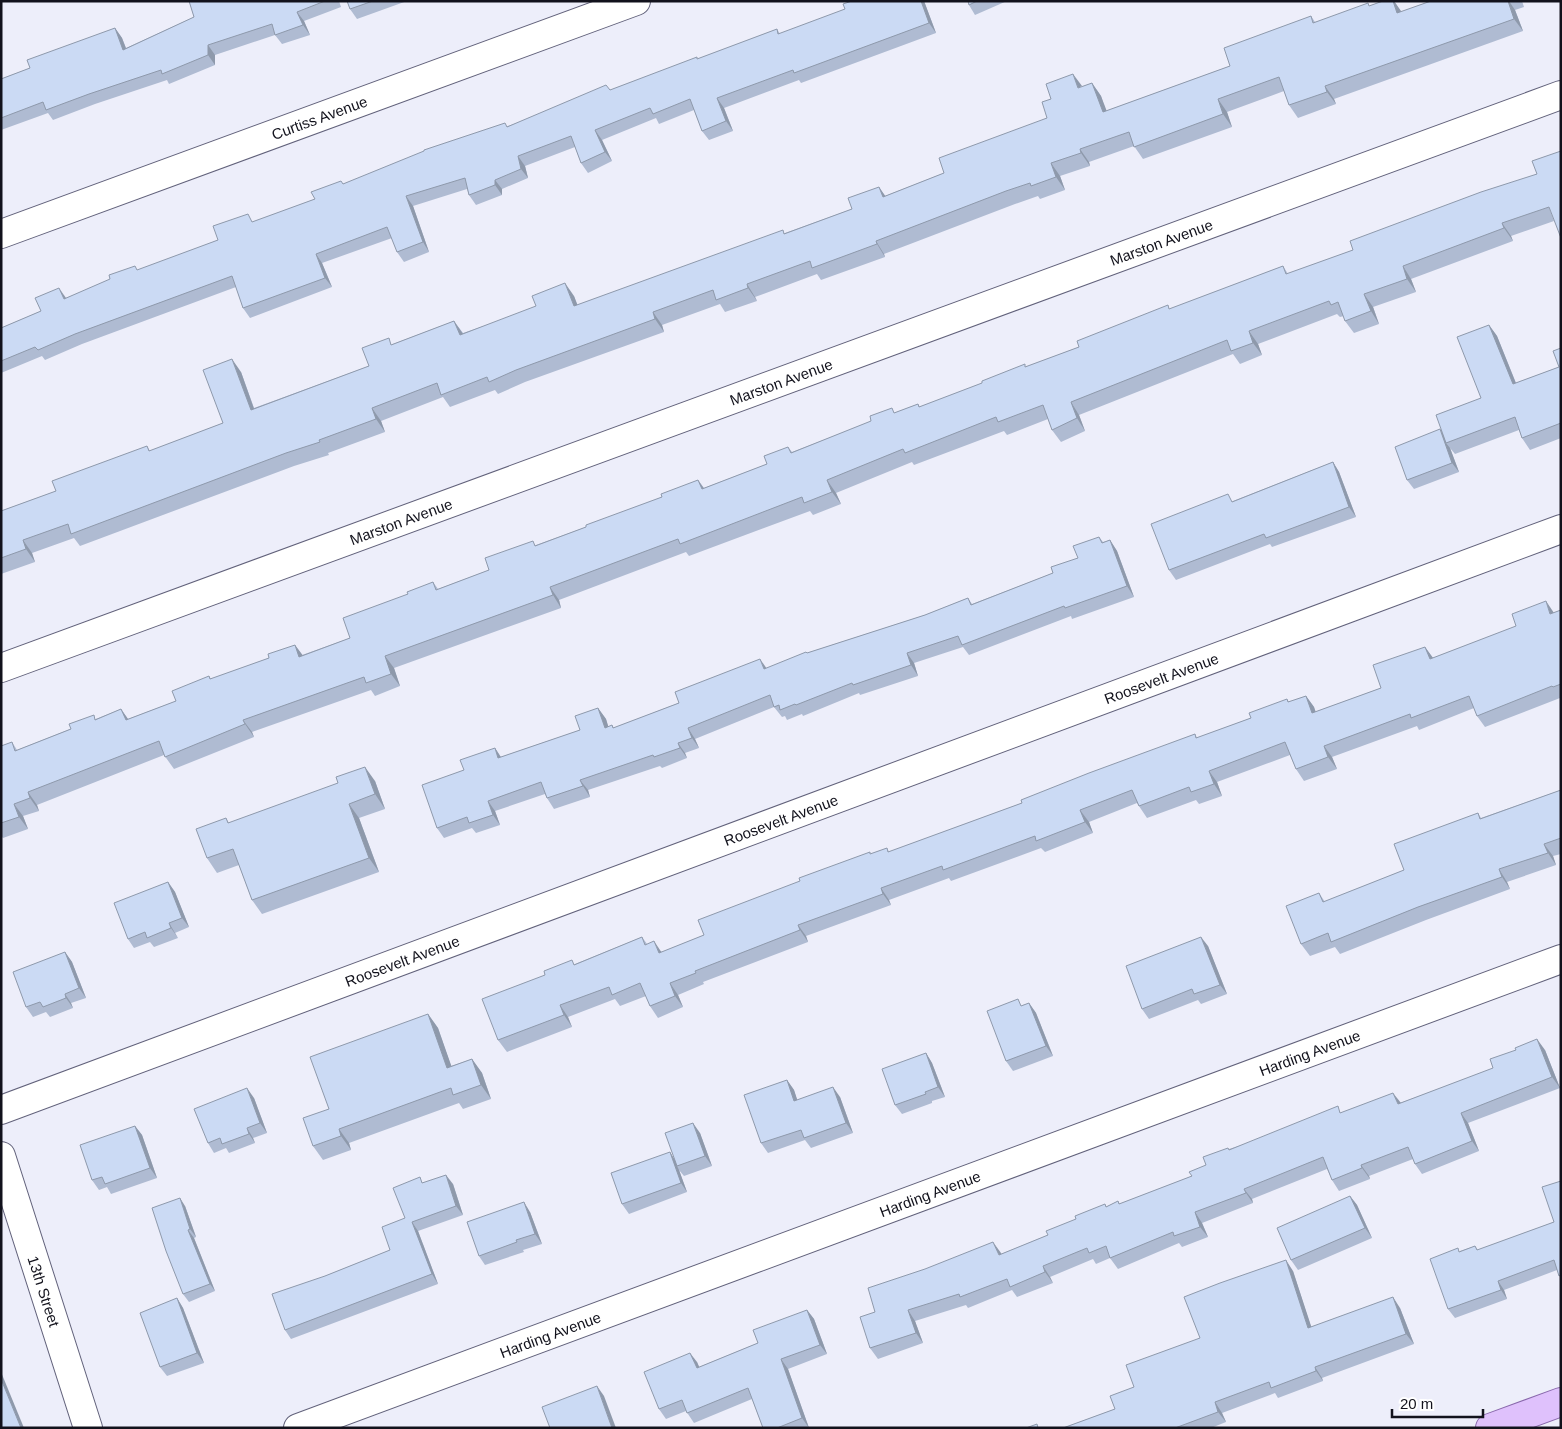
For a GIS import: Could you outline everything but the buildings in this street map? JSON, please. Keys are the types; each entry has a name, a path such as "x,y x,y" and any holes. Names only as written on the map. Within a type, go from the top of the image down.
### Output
{"main road":[{"path":"1490,1428 1561,1402"}],"street":[{"name":"Curtiss Avenue","path":"1,234 636,1"},
{"name":"Marston Avenue","path":"1,668 1561,95"},
{"name":"Roosevelt Avenue","path":"1,1110 1561,529"},
{"name":"Harding Avenue","path":"298,1428 1561,959"},
{"name":"13th Street","path":"1,1156 88,1428"}]}
